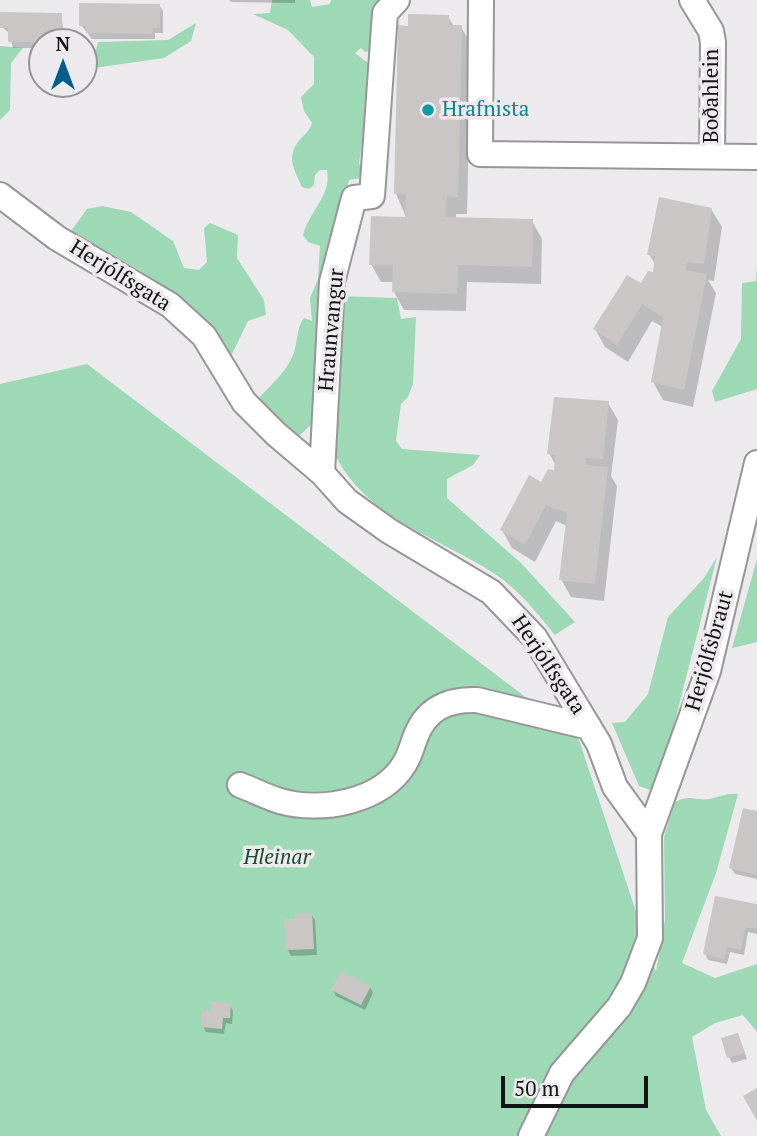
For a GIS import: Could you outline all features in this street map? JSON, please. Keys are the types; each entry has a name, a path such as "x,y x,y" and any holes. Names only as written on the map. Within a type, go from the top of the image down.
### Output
{"street":[{"name":"Hraunvangur","path":"322,473 332,282 354,198 372,196 385,13 397,0"},
{"path":"481,0 480,154 757,157"},
{"name":"Boðahlein","path":"692,0 711,30 713,42 712,155"},
{"name":"Herjólfsgata","path":"0,195 57,237 170,304 204,337 244,402 275,434 322,473 347,501 389,531 491,592 515,614 535,638 589,726 615,787 649,834"},
{"name":"Herjólfsbraut","path":"649,834 708,671 757,463"},
{"path":"240,785 282,802 356,802 378,791 400,770 421,724 432,711 444,703 459,699 477,700 589,726"},
{"path":"531,1136 562,1073 619,1007 633,983 650,938 649,834"}],"green space":[{"path":"272,0 310,0 312,7 330,4 331,0 390,0 373,51 365,52 361,48 355,53 372,66 359,164 368,166 367,177 349,180 328,275 314,422 299,436 282,427 258,399 290,361 304,318 312,321 310,298 318,279 320,246 308,242 303,235 328,179 327,170 320,170 315,175 314,185 309,189 302,187 293,166 293,151 312,123 304,111 301,97 314,84 314,57 288,30 253,14 270,13"},
{"path":"196,23 191,41 164,58 98,67 98,42 168,40"},
{"path":"0,46 23,48 11,63 10,110 0,120"},
{"path":"102,206 131,212 173,241 184,268 199,270 207,262 204,228 210,223 238,235 237,258 264,300 266,315 248,321 231,356 200,315 181,298 71,231 87,209"},
{"path":"757,265 757,389 715,402 712,391 741,339 742,283 756,281"},
{"path":"338,296 397,298 401,319 416,317 413,384 408,397 401,404 396,441 402,449 480,455 473,465 447,479 447,498 521,563 575,622 555,635 504,580 382,509 363,493 346,473 333,450"},
{"name":"Hleinar","path":"87,364 578,737 656,972 665,920 664,837 675,802 685,798 709,799 738,794 716,873 682,963 715,978 757,964 757,1032 743,1015 715,1023 692,1037 706,1110 721,1136 0,1136 0,384"},
{"path":"717,557 660,779 650,790 639,786 612,723 625,722 648,694 668,617 704,578"},
{"path":"757,559 757,642 732,648"}],"building":[{"path":"79,3 160,4 160,28 153,28 153,34 98,33 98,28 79,26"},
{"path":"0,12 62,13 62,28 28,28 28,42 8,42 8,28 0,28"},
{"name":"Hrafnista","path":"408,14 449,15 449,25 462,25 458,197 447,196 446,217 533,219 532,267 458,265 457,294 392,292 393,265 369,265 371,216 405,217 406,194 394,194 398,25 408,26"},
{"path":"659,197 712,208 704,264 687,262 685,270 707,274 684,390 651,382 663,317 642,304 617,345 593,329 627,275 641,283 648,271 653,272 655,256 647,255"},
{"path":"554,397 609,401 603,459 586,458 586,465 608,467 595,584 559,580 567,513 546,505 525,545 500,530 529,475 541,482 548,469 554,470 555,455 547,454"},
{"path":"743,808 757,811 757,875 729,868"},
{"path":"715,896 757,904 757,929 745,927 741,950 727,947 724,959 703,954"},
{"path":"295,913 312,913 314,949 286,950 284,919 295,919"},
{"path":"341,971 371,986 361,1005 331,990"},
{"path":"211,1001 231,1003 230,1018 223,1018 222,1029 201,1027 202,1010 210,1011"},
{"path":"738,1033 745,1053 727,1058 721,1038"},
{"path":"757,1088 757,1121 743,1096"}],"place":[{"name":"Hrafnista","path":"428,110"}]}
